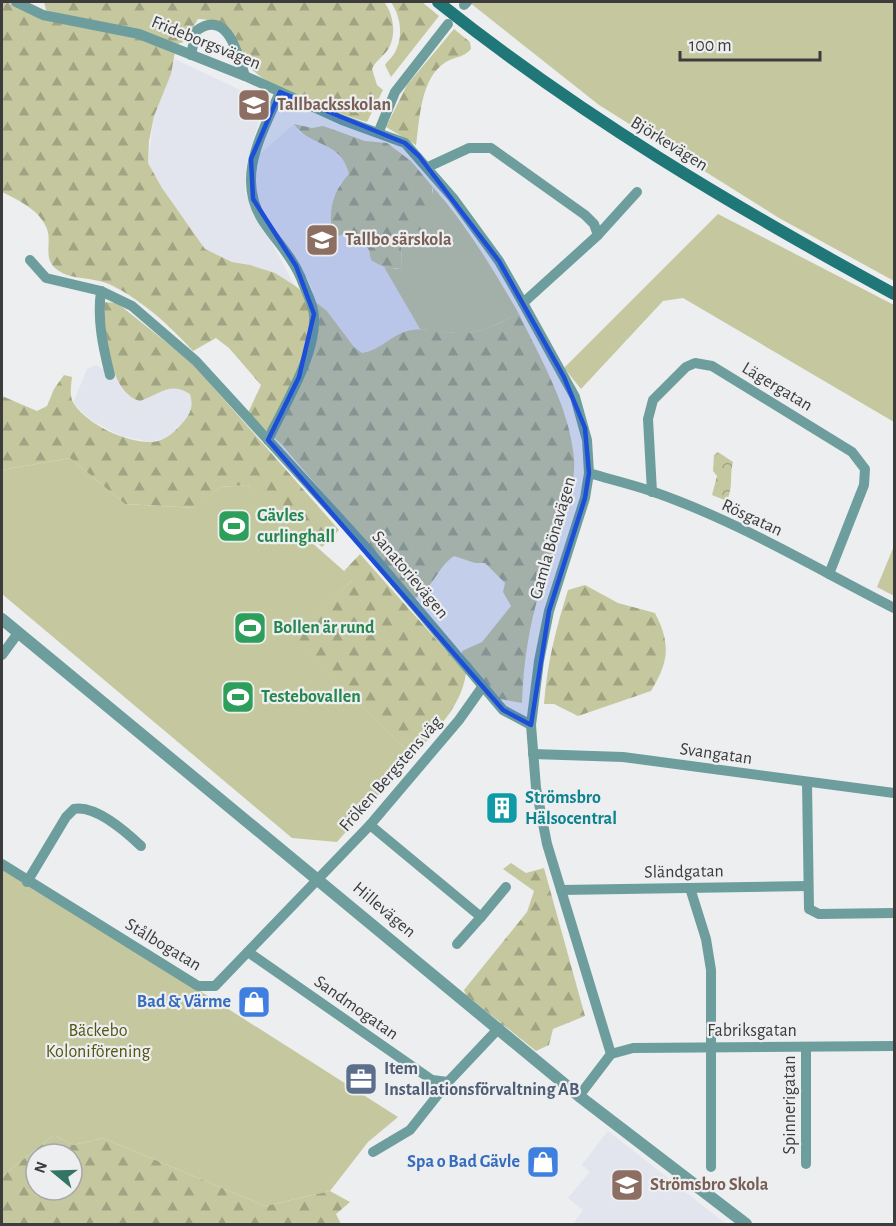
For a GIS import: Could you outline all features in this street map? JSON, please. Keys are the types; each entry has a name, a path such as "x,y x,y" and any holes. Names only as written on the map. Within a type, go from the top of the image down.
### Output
{"main road":[{"name":"Björkevägen","path":"438,2 494,46 598,121 697,183 894,294"}],"street":[{"name":"Frideborgsvägen","path":"16,2 43,15 139,34 245,76 342,120 379,131"},
{"path":"191,55 196,31 205,24 218,26 230,35 245,76"},
{"path":"379,131 395,92 448,24"},
{"path":"268,440 299,377 314,330 314,314 296,266 262,220 249,184 251,159 280,92"},
{"name":"Gamla Bönavägen","path":"379,131 405,143 428,167 499,261 577,403 587,440 589,474 585,498 549,611 539,661 531,725 543,823 611,1054"},
{"path":"428,167 469,148 491,148 542,182 590,219 598,235"},
{"path":"523,303 598,235 637,192"},
{"name":"Sanatorievägen","path":"30,260 46,278 102,291 132,306 182,348 362,543 503,710 531,725"},
{"path":"102,291 99,308 102,344 110,375"},
{"name":"Lägergatan","path":"652,492 648,419 653,400 686,367 701,363 712,366 852,452 862,463 865,476 864,485 829,574"},
{"name":"Rösgatan","path":"589,474 652,492 766,542 894,608"},
{"name":"Hillevägen","path":"2,619 579,1096 746,1224"},
{"path":"2,655 18,633"},
{"name":"Fröken Bergstens väg","path":"318,879 370,825 459,720 483,686"},
{"name":"Svangatan","path":"533,754 622,758 894,793"},
{"path":"807,783 807,886 808,905 813,913 894,913"},
{"path":"27,882 66,817 74,809 84,809 114,823 141,846"},
{"path":"370,825 481,917"},
{"name":"Stålbogatan","path":"2,864 27,882 198,986 215,986 318,879"},
{"name":"Sländgatan","path":"561,890 807,886"},
{"path":"457,945 506,887"},
{"path":"690,888 704,932 711,970 711,1167"},
{"name":"Sandmogatan","path":"249,952 432,1080 448,1082"},
{"path":"373,1152 410,1130 448,1082 499,1028"},
{"name":"Fabriksgatan","path":"611,1054 633,1048 894,1046"},
{"name":"Spinnerigatan","path":"806,1047 806,1164"},
{"path":"579,1096 611,1054"}],"highlighted area":[{"path":"280,92 405,143 419,156 499,261 564,377 585,428 589,473 585,498 549,611 531,725 503,710 268,440 299,377 314,314 296,266 253,199 251,159"}],"shaded area":[{"path":"175,59 265,102 247,160 245,192 294,285 275,273 232,262 205,249 162,188 148,163 154,116"},
{"name":"Tallbo särskola","path":"294,124 300,133 327,144 346,164 349,174 339,184 347,232 357,234 369,250 372,260 384,267 420,329 405,331 375,351 362,353 354,347 327,311 314,301 312,288 295,255 274,230 254,191 260,154"},
{"path":"111,359 213,387 177,430 167,437 151,442 121,436 91,420 73,403 87,369 96,365 117,378"},
{"name":"Strömsbro Skola","path":"608,1131 726,1224 573,1224 583,1210 568,1198 590,1172 582,1165"}],"green space":[{"path":"2,2 7,2 41,19 142,39 175,52 171,74 154,116 149,141 148,163 162,188 205,249 232,262 275,273 294,285 327,311 354,347 362,353 375,349 407,331 421,329 469,333 519,314 560,402 574,458 572,489 540,590 530,632 525,660 522,703 500,699 463,659 462,651 482,642 511,606 503,592 505,583 485,563 475,563 454,556 443,566 425,590 414,599 282,445 248,413 261,385 229,348 216,338 193,351 155,314 134,298 104,282 67,275 51,264 48,234 44,222 28,206 2,192"},
{"path":"44,2 384,2 392,19 393,33 387,51 372,69 377,85 383,90 367,122 312,103 284,91 261,77 245,59 231,33 224,26 213,21 198,19 184,42 177,44 46,10"},
{"path":"391,2 422,2 439,16 391,77 385,65 397,48 400,28"},
{"path":"469,2 894,2 894,281 779,218 599,105"},
{"path":"454,29 470,42 471,49 446,62 431,78 420,112 416,145 386,127 407,85"},
{"path":"294,124 312,128 323,126 365,141 387,143 411,161 432,186 432,204 421,229 408,238 401,247 402,267 390,268 371,260 369,250 357,234 347,232 339,236 332,230 333,200 339,186 349,174 339,155 308,137"},
{"path":"432,186 468,231 519,314 486,329 465,334 420,329 384,267 396,269 402,267 401,247 408,238 421,229 433,191"},
{"path":"718,214 894,305 894,422 683,298 663,301 581,389 564,368"},
{"path":"104,302 117,303 190,361 339,530 322,547 315,541 310,545 247,485 219,487 197,508 125,504 70,458 2,470 2,396 37,411 47,406 54,389 64,375 72,377 71,398 80,412 98,426 120,436 142,442 162,440 178,428 187,417 191,407 191,398 190,394 183,390 165,390 140,401 129,395 121,386 110,359"},
{"path":"718,452 733,462 727,501 712,495 717,476 713,471 714,455"},
{"name":"Testebovallen","path":"70,458 125,504 196,508 219,487 247,485 353,579 293,638 413,756 337,842 292,838 2,594 2,470"},
{"path":"894,546 894,596 877,587"},
{"path":"360,554 466,673 453,708 413,756 292,638 352,580 344,571"},
{"path":"585,585 618,603 655,613 664,634 666,653 661,671 651,691 578,716 554,704 544,704 553,646 568,590"},
{"path":"511,863 526,873 544,868 585,1016 553,1029 549,1045 536,1051 466,995 464,990 527,912 534,891 503,869"},
{"name":"Bäckebo Koloniförening","path":"2,865 398,1117 368,1142 330,1191 265,1206 103,1138 84,1142 67,1142 54,1135 45,1142 24,1142 24,1159 2,1176"},
{"path":"54,1135 67,1142 45,1142"},
{"path":"103,1138 265,1206 330,1191 350,1202 336,1214 341,1224 2,1224 2,1176 24,1159 24,1202 84,1202 84,1142"}],"place":[{"name":"Tallbacksskolan","path":"254,105"},
{"name":"Tallbo särskola","path":"322,240"},
{"name":"Gävles curlinghall","path":"234,526"},
{"name":"Bollen är rund","path":"250,628"},
{"name":"Testebovallen","path":"238,697"},
{"name":"Strömsbro Hälsocentral","path":"502,808"},
{"name":"Bad & Värme","path":"254,1002"},
{"name":"Item Installationsförvaltning AB","path":"361,1079"},
{"name":"Spa o Bad Gävle","path":"543,1162"},
{"name":"Strömsbro Skola","path":"627,1185"}]}
